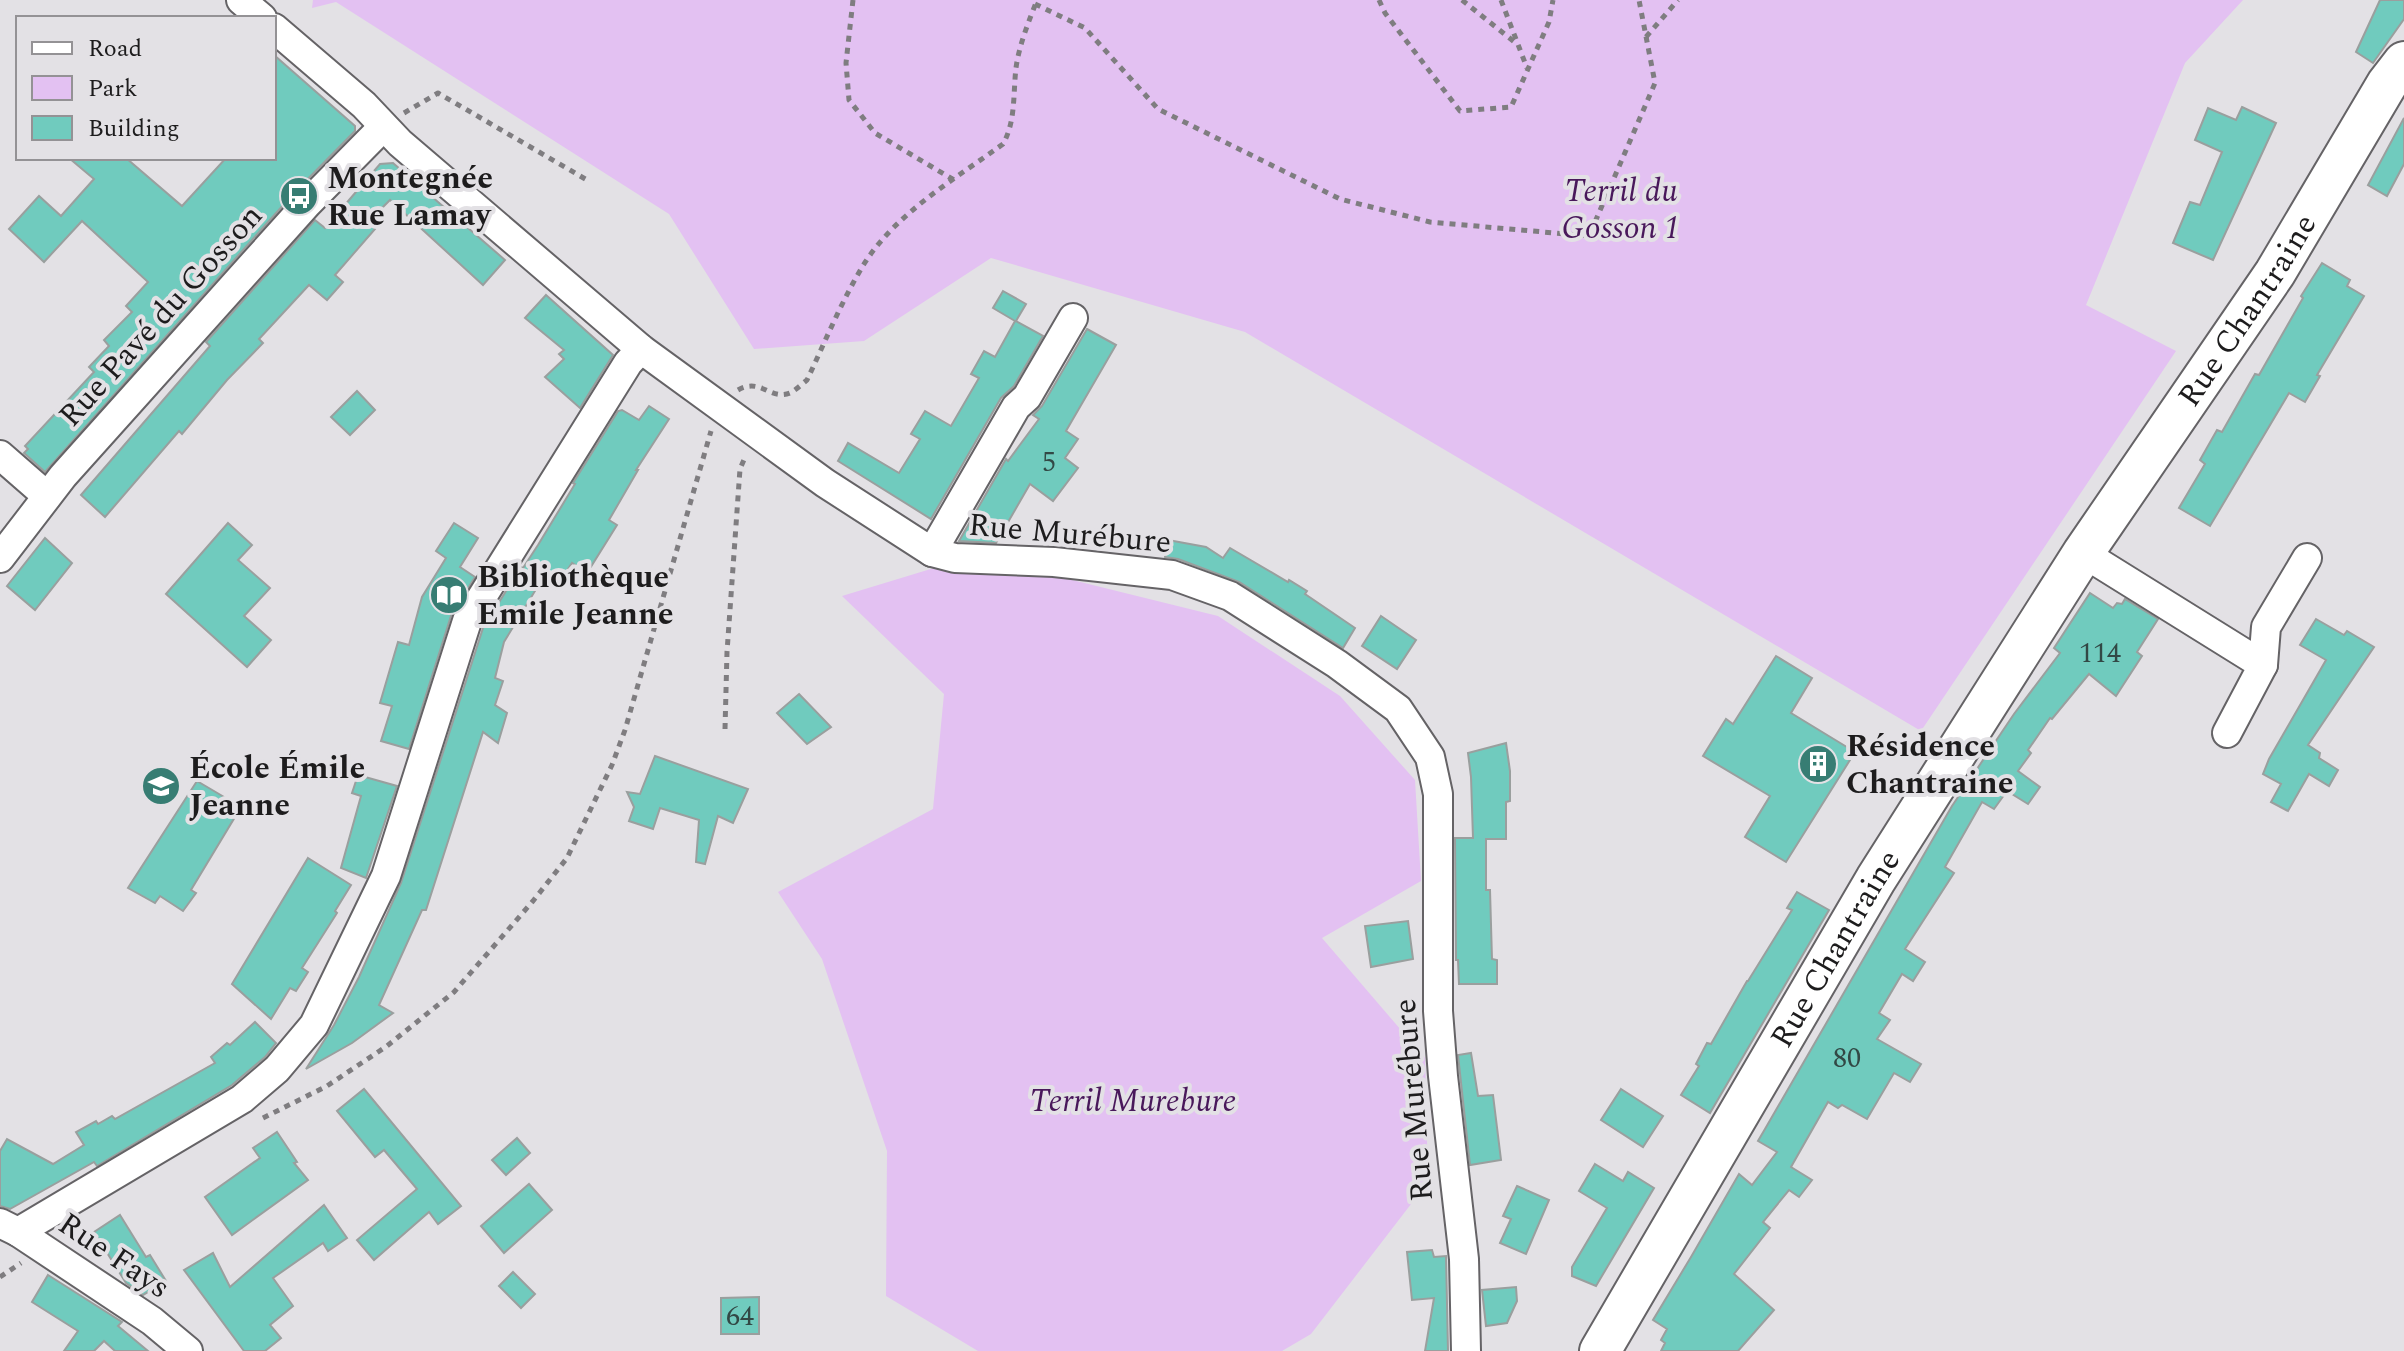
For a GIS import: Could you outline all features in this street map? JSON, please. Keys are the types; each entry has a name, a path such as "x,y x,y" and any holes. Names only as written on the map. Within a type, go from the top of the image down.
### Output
{"street":[{"path":"241,0 260,16"},
{"name":"Rue Murébure","path":"276,30 364,105 392,121 641,349 825,483 932,552 955,558 1054,562 1172,575 1230,596 1337,664 1398,709 1430,757 1438,794 1438,1011 1464,1259 1466,1351"},
{"name":"Rue Chantraine","path":"1600,1351 1876,879 2083,553 2275,273 2387,84 2404,62"},
{"name":"Rue Pavé du Gosson","path":"0,558 47,496 307,204 392,121"},
{"path":"932,552 1016,407 1027,397 1073,318"},
{"path":"9,1227 242,1099 277,1069 314,1025 386,876 467,621 628,363 641,349"},
{"path":"0,455 47,496"},
{"path":"2083,553 2263,665"},
{"path":"2227,733 2263,665 2266,627 2307,558"},
{"name":"Rue Fays","path":"9,1227 152,1321 188,1351"}],"path":[{"path":"853,0 846,63 849,100 875,133 954,180"},
{"path":"1379,0 1385,13 1460,111 1511,107 1549,22 1553,0"},
{"path":"1462,0 1518,46"},
{"path":"1501,0 1528,69"},
{"path":"252,1124 339,1078 387,1046 454,992 567,858 612,765 625,730 712,430 722,407 736,391 747,385 758,386 777,395 790,393 807,380 864,264 882,241 907,216 1003,144 1009,133 1016,65 1036,2 1085,28 1158,109 1340,199 1430,222 1589,236 1655,83 1639,0"},
{"path":"1645,38 1678,0"},
{"path":"392,121 438,93 587,180"},
{"path":"725,729 727,652 740,469 757,433"}],"green space":[{"name":"Terril du Gosson 1","path":"313,0 2243,0 2185,63 2086,305 2176,351 1921,731 1245,332 991,258 864,341 754,349 669,214 336,2 312,8"},
{"name":"Terril Murebure","path":"934,568 1048,574 1218,616 1340,696 1415,780 1421,881 1322,938 1425,1058 1428,1182 1311,1334 1282,1351 978,1351 886,1296 887,1151 822,959 778,892 933,809 944,694 842,596"}],"building":[{"path":"2380,0 2404,0 2404,19 2373,63 2356,52"},
{"path":"276,57 355,126 355,131 294,193 45,472 24,453 28,449 25,446 94,372 89,367 109,346 104,340 132,312 126,306 148,282 82,221 44,262 9,229 39,196 61,216 94,179 71,160 128,160 182,206 224,160 276,160"},
{"path":"2242,107 2276,123 2213,260 2173,243 2190,202 2200,205 2222,152 2195,140 2208,108 2236,120"},
{"path":"2404,118 2404,164 2387,196 2368,185"},
{"path":"393,163 505,260 483,285 390,200 368,222 375,229 335,275 343,282 327,300 309,285 259,339 263,343 182,434 179,431 105,517 81,495 210,346 206,342 315,220 325,228 380,164"},
{"path":"2322,263 2350,280 2347,286 2364,296 2317,375 2320,376 2305,402 2289,393 2210,526 2179,508 2205,464 2200,460 2217,430 2222,432 2255,374 2259,375"},
{"path":"1003,291 1026,304 1016,321 1043,336 1014,386 1001,398 931,519 838,461 848,443 899,473 920,439 911,434 925,411 951,426 979,378 971,374 984,351 995,357 1015,321 993,308"},
{"path":"546,295 613,355 580,408 545,377 564,359 559,354 564,350 525,318"},
{"path":"1087,329 1116,345 1066,431 1078,439 1065,458 1078,468 1053,501 1030,484 996,543 959,541 1006,459 1008,461 1039,419 1033,415 1042,406"},
{"path":"357,391 375,410 350,435 331,417"},
{"path":"649,406 669,419 609,520 617,525 587,573 572,563 555,589 541,581 504,642 495,678 503,681 495,705 507,713 498,743 483,732 426,910 422,910 379,1005 393,1013 352,1043 306,1069 359,977 401,883 483,628 538,545 618,411 622,410 639,420"},
{"path":"228,523 252,545 238,560 270,588 244,616 271,640 247,667 166,594"},
{"path":"454,523 478,538 460,567 475,577 451,616 409,749 381,741 392,706 380,703 398,642 409,645 422,597 446,558 436,551"},
{"path":"45,538 72,563 35,610 7,586"},
{"path":"1168,540 1206,547 1223,558 1230,548 1307,591 1305,594 1355,628 1343,648 1239,582 1165,557"},
{"path":"2090,593 2113,608 2125,599 2158,619 2137,652 2142,656 2116,696 2089,674 2050,718 2018,771 2040,787 2028,804 2007,791 1994,809 1982,802 1945,867 1954,873 1905,949 1925,962 1913,981 1902,974 1879,1013 1890,1020 1877,1039 1921,1064 1910,1082 1894,1073 1867,1119 1842,1105 1838,1108 1828,1102 1791,1167 1812,1180 1799,1197 1789,1190 1763,1222 1770,1228 1734,1274 1774,1310 1738,1351 1661,1351 1665,1343 1661,1340 1667,1329 1653,1320 1739,1174 1752,1185 1777,1152 1758,1141 1952,806 2014,714 2060,653 2054,648"},
{"path":"1381,616 1416,640 1397,669 1362,646"},
{"path":"2316,619 2344,635 2347,631 2374,647 2308,745 2320,753 2319,758 2338,770 2329,786 2309,774 2288,811 2271,802 2281,784 2263,774 2326,660 2300,645"},
{"name":"Résidence Chantraine","path":"1776,656 1812,678 1791,713 1855,752 1786,862 1745,837 1770,796 1703,756 1726,719 1733,724"},
{"path":"799,694 831,727 807,744 777,713"},
{"path":"1506,743 1510,801 1506,802 1506,839 1486,839 1486,890 1490,890 1492,959 1497,960 1497,984 1459,984 1455,838 1473,838 1468,753"},
{"path":"655,756 748,789 733,823 718,816 705,864 696,862 699,820 660,808 653,829 629,821 634,807 627,792 640,794"},
{"path":"358,775 397,786 366,878 341,868 361,796 352,793"},
{"path":"197,781 241,807 191,890 196,893 183,911 160,896 155,903 128,888"},
{"path":"308,858 351,885 302,968 308,972 296,991 290,988 271,1019 232,984"},
{"path":"1797,892 1829,910 1710,1113 1681,1095 1699,1066 1696,1064 1707,1043 1711,1044 1792,910 1787,908"},
{"path":"1408,921 1413,959 1371,967 1365,926"},
{"path":"255,1022 276,1043 265,1057 232,1085 97,1166 94,1162 10,1209 0,1206 0,1151 7,1139 53,1164 84,1145 76,1132 96,1121 98,1124 112,1116 115,1119 215,1063 211,1057 227,1043 230,1045"},
{"path":"1471,1053 1478,1096 1493,1095 1501,1160 1470,1165 1458,1055"},
{"path":"364,1089 461,1206 438,1224 429,1212 374,1260 357,1240 417,1189 384,1150 375,1157 337,1111"},
{"path":"1621,1089 1663,1116 1643,1147 1601,1120"},
{"path":"277,1132 297,1162 294,1163 308,1180 232,1235 205,1197 260,1158 253,1148"},
{"path":"517,1138 530,1153 506,1175 492,1160"},
{"path":"1595,1164 1623,1181 1628,1172 1654,1188 1596,1286 1572,1276 1572,1267 1607,1208 1579,1191"},
{"path":"529,1184 552,1210 504,1253 481,1226"},
{"path":"1517,1186 1549,1200 1526,1254 1500,1243 1511,1219 1503,1216"},
{"path":"324,1205 347,1238 328,1251 323,1243 273,1278 293,1306 270,1325 281,1338 265,1351 244,1351 184,1270 213,1253 230,1287"},
{"path":"120,1215 146,1257 150,1255 166,1281 143,1295 126,1283 94,1232"},
{"path":"1432,1250 1434,1257 1446,1256 1448,1351 1425,1351 1434,1298 1412,1300 1407,1252"},
{"path":"513,1272 535,1294 521,1308 499,1286"},
{"path":"48,1275 122,1322 118,1326 148,1351 115,1351 104,1341 94,1351 64,1351 78,1331 32,1302"},
{"path":"1516,1287 1517,1301 1507,1323 1486,1326 1482,1290"},
{"path":"759,1297 759,1334 721,1334 721,1298"}],"place":[{"name":"Montegnée Rue Lamay","path":"299,196"},
{"name":"Bibliothèque Emile Jeanne","path":"449,595"},
{"name":"Résidence Chantraine","path":"1818,764"},
{"name":"École Émile Jeanne","path":"161,786"}]}
